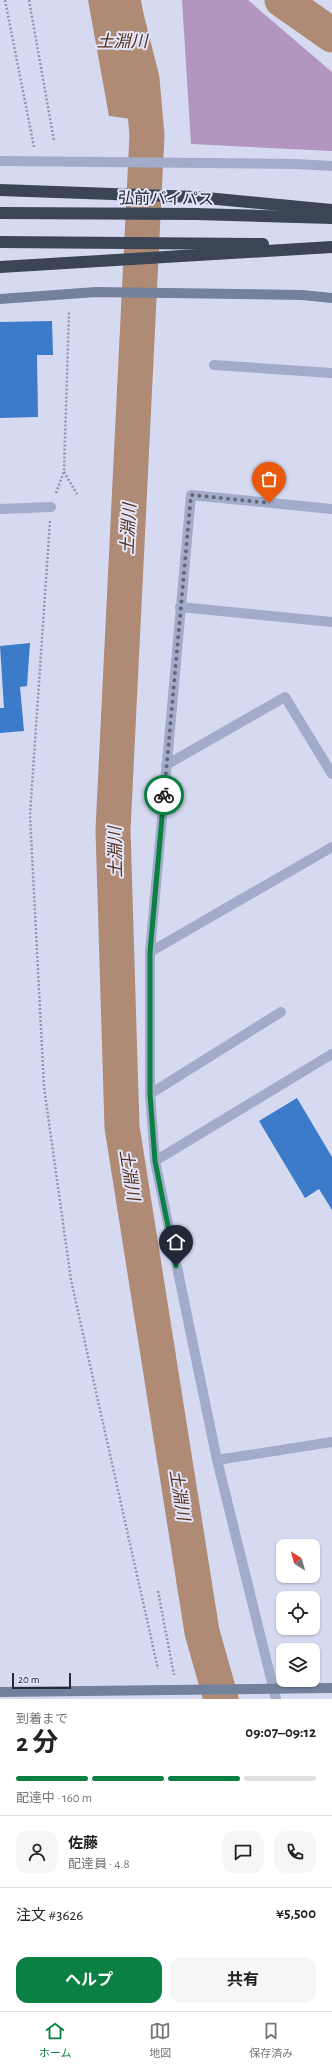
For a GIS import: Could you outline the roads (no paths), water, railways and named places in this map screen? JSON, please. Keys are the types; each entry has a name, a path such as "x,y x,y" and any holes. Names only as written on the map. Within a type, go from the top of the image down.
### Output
{"highway":[{"path":"0,190 196,197 332,210"},
{"name":"弘前バイパス","path":"0,213 196,214 332,218"},
{"path":"0,242 198,242 332,246"},
{"path":"0,267 332,246"}],"street":[{"path":"0,161 295,164 332,166"},
{"path":"0,299 96,292 302,295 332,298"},
{"path":"214,365 332,373"},
{"path":"275,1694 217,1460 155,1161 150,1094 150,952 191,495 332,510"},
{"path":"0,509 51,507"},
{"path":"180,607 332,622"},
{"path":"166,765 285,697 332,774"},
{"path":"150,952 332,847"},
{"path":"150,1094 281,1012"},
{"path":"155,1161 332,1054"},
{"path":"217,1460 332,1442"},
{"path":"0,1692 262,1689 275,1694 332,1688"}],"water":[{"name":"土淵川","path":"88,0 141,0 162,123 109,116"}],"waterway":[{"name":"土淵川","path":"122,0 142,79 147,135 113,830 122,1127 202,1632 221,1699"},
{"path":"282,0 332,35"}]}
